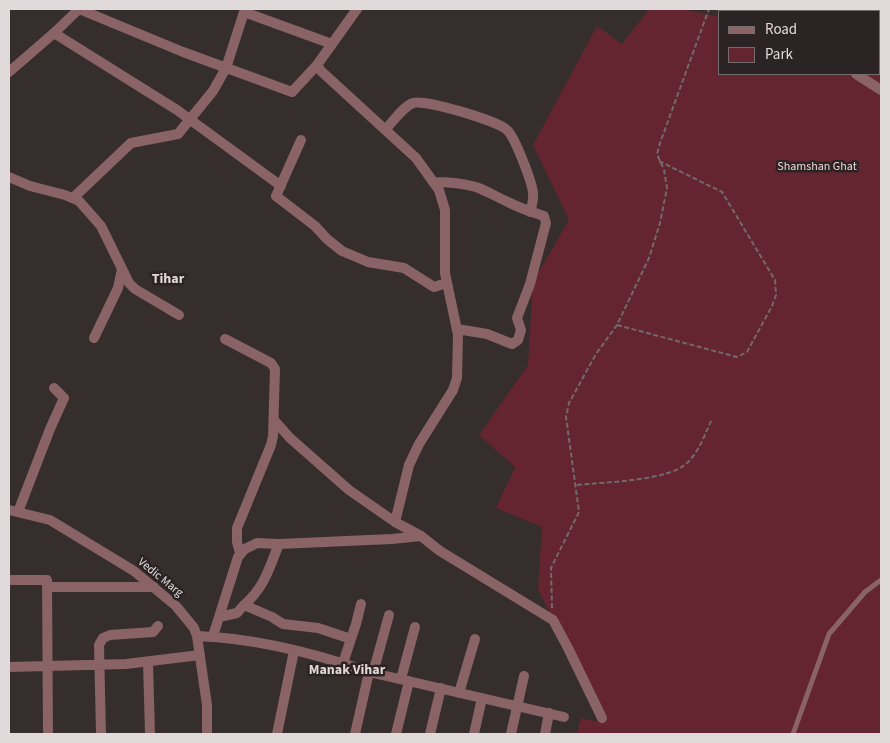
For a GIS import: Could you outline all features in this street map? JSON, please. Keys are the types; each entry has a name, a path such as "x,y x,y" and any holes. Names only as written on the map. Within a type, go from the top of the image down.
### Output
{"street":[{"path":"9,72 79,9 226,68 292,92 317,65 357,9"},
{"path":"73,198 131,143 178,134 213,91 226,68 245,10 332,44"},
{"path":"54,33 190,120 281,186"},
{"path":"317,65 321,71 416,158 440,190 445,210 446,283 458,329 455,384 419,444 409,465 395,522"},
{"path":"858,75 881,90"},
{"path":"386,129 407,106 420,102 460,112 502,126 509,132 516,143 533,192 533,205 530,212"},
{"path":"301,140 276,196 315,226 342,251 368,262 404,268 434,287 446,283"},
{"path":"9,176 30,186 73,198 84,205 101,226 129,283 179,315"},
{"path":"433,182 448,182 476,187 497,195 505,201 530,212 544,216 546,223 533,274 517,318 521,330 518,340 512,344 487,334 458,329"},
{"path":"94,338 118,288 122,269"},
{"path":"213,636 240,553 237,542 237,528 271,445 274,420 274,366 225,339"},
{"path":"14,511 64,398 54,388"},
{"path":"274,420 290,438 349,490 395,522 421,536 447,555 553,620 602,718"},
{"name":"Vedic Marg","path":"14,511 50,520 134,571 176,606 194,628 197,636 207,705 208,734"},
{"path":"240,553 257,543 279,544 421,536"},
{"path":"219,617 237,613 256,595 279,544"},
{"path":"9,580 48,580 48,734"},
{"path":"48,587 154,587"},
{"path":"343,663 361,604"},
{"path":"244,605 283,624 318,628 351,639"},
{"path":"355,734 371,672 389,615"},
{"path":"101,734 99,645 103,638 153,632 158,626"},
{"path":"396,734 415,627"},
{"path":"197,636 230,638 294,651 371,672 564,717"},
{"path":"459,692 475,639"},
{"path":"277,734 294,651"},
{"path":"9,667 126,664 200,656"},
{"path":"148,662 150,734"},
{"path":"511,734 524,676"},
{"path":"430,734 441,688"},
{"path":"474,734 482,698"},
{"path":"545,734 549,713"}],"lane":[{"path":"793,734 829,634 865,592 881,580"}],"path":[{"path":"553,620 551,568 579,512 577,485 566,416 569,403 596,354 617,325 649,258 660,223 667,188 664,170 657,154 709,9"},
{"path":"617,325 737,357 747,352 776,295 775,280 722,192 659,161"},
{"path":"577,485 650,477 679,470 688,462 699,447 712,419"}],"green space":[{"name":"Shamshan Ghat","path":"649,9 683,9 718,17 718,75 880,75 880,10 779,10 881,9 881,734 577,734 581,718 599,722 594,696 538,590 542,527 496,508 515,467 479,435 528,365 533,282 569,220 533,145 597,26 622,44"}],"district":[{"name":"Tihar","path":"168,280"},
{"name":"Manak Vihar","path":"347,671"}]}
